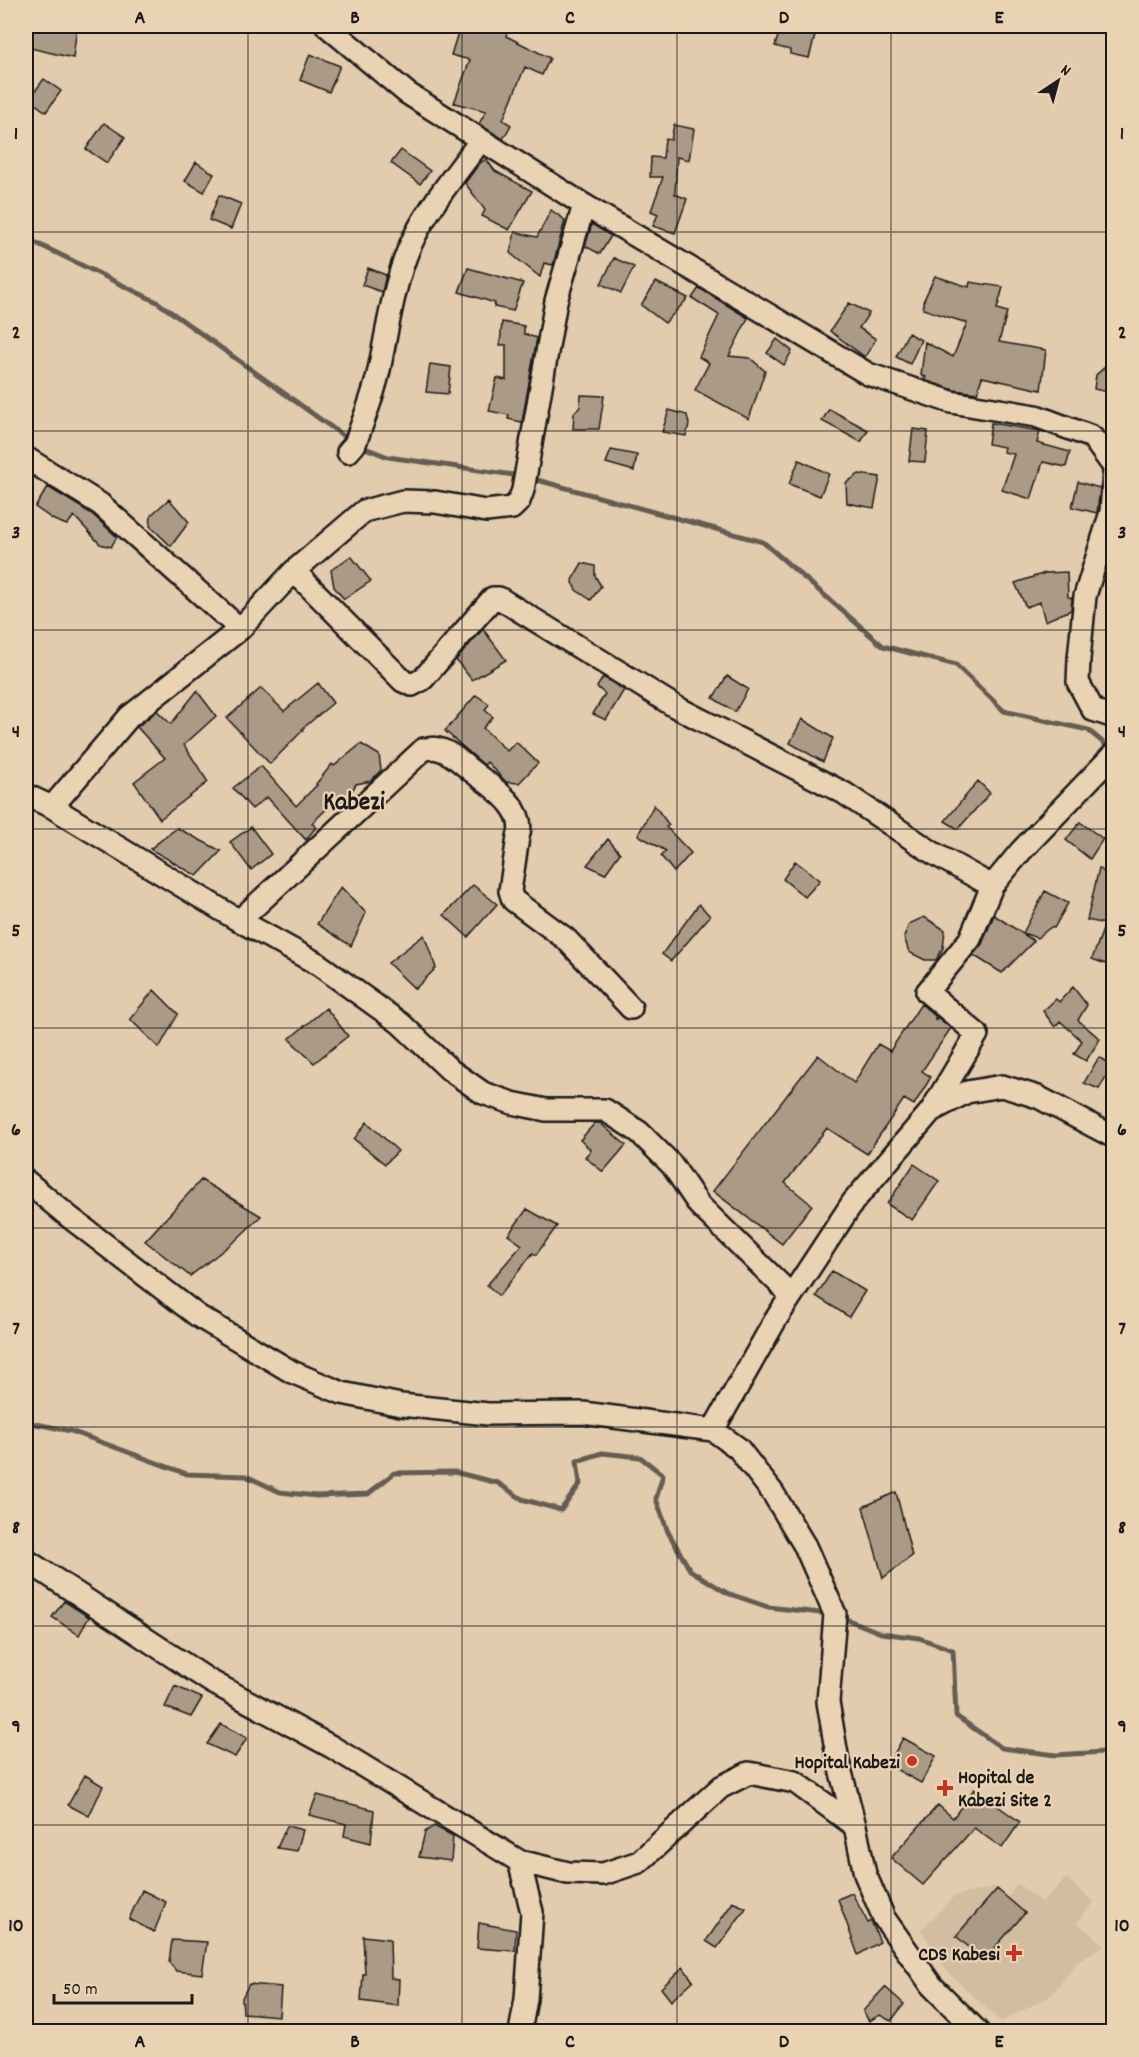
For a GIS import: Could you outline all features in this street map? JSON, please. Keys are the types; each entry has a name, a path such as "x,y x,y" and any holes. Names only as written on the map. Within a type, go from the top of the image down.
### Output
{"street":[{"path":"327,26 407,93 584,205 868,374 951,402 1036,416 1092,437 1113,469 1110,512 1085,596 1078,682 1093,710 1113,717"},
{"path":"348,452 355,444 379,370 380,357 410,247 431,210 481,140"},
{"path":"52,807 129,717 240,629 294,571 364,511 403,501 435,502 486,510 512,508 516,505 523,490 556,301 584,205"},
{"path":"26,458 100,504 240,629"},
{"path":"294,571 403,681 412,685 423,679 493,598 499,598 676,707 844,793 933,853 992,886"},
{"path":"240,921 424,749 436,748 448,753 506,798 516,814 521,829 510,891 513,900 566,939 631,1008"},
{"path":"713,1430 791,1295 853,1202 931,1111 977,1034 927,992 970,939 992,886 1021,851 1113,754"},
{"path":"26,795 52,807 240,921 318,964 400,1023 450,1070 483,1093 512,1103 546,1110 605,1110 639,1132 672,1165 699,1205 791,1295"},
{"path":"931,1111 967,1092 1002,1086 1038,1097 1113,1137"},
{"path":"26,1181 198,1316 292,1372 342,1393 401,1405 488,1414 583,1413 713,1430 738,1448 773,1493 805,1546 835,1614 828,1702 838,1761 865,1874 884,1918 932,1986 978,2031"},
{"path":"26,1560 210,1681 332,1747 519,1861 568,1873 603,1874 639,1862 721,1787 749,1773 795,1782 855,1826"},
{"path":"519,1861 532,1912 526,1998 520,2031"}],"shaded area":[{"name":"CDS Kabesi","path":"1066,1878 1094,1902 1077,1923 1104,1945 1078,1962 1050,1996 1001,2022 948,1972 921,1930 954,1896 994,1887 1008,1898 1017,1883 1042,1903"}],"building":[{"path":"26,26 77,26 73,58 26,47"},
{"path":"460,26 509,26 506,36 550,58 542,75 525,67 503,120 511,125 503,139 479,124 486,111 454,103 470,60 451,55"},
{"path":"781,26 809,29 808,33 815,35 809,58 790,54 790,50 775,46"},
{"path":"310,54 340,66 329,92 300,80"},
{"path":"44,79 61,91 46,112 29,99"},
{"path":"104,123 125,137 107,163 86,149"},
{"path":"674,125 694,129 689,160 677,157 675,194 687,199 675,233 653,226 658,214 651,211 663,177 650,177 651,157 663,158 665,139 671,140"},
{"path":"401,150 430,171 420,184 391,163"},
{"path":"486,159 495,171 532,191 509,230 482,216 485,210 465,183 479,164"},
{"path":"196,162 214,174 204,192 185,181"},
{"path":"219,195 241,204 231,229 209,220"},
{"path":"551,210 565,220 553,265 544,263 540,277 510,253 515,232 537,237"},
{"path":"592,224 611,236 600,254 585,246"},
{"path":"614,258 634,267 621,293 601,284"},
{"path":"368,268 386,275 382,292 362,285"},
{"path":"468,268 523,283 513,311 494,307 495,303 459,292"},
{"path":"935,276 969,287 970,282 1003,287 997,309 1007,312 999,342 1046,350 1041,390 982,377 977,393 954,390 924,380 926,377 921,375 925,342 953,357 967,323 923,309 923,302"},
{"path":"656,282 688,298 665,323 641,305"},
{"path":"699,288 748,318 729,356 750,358 765,371 749,419 695,390 709,363 699,357 719,315 692,298"},
{"path":"849,303 869,313 859,328 876,339 865,357 830,331"},
{"path":"502,322 524,326 524,334 537,338 522,422 508,419 509,415 489,411 497,378 506,380 506,345 500,345"},
{"path":"908,333 921,340 910,364 896,357"},
{"path":"777,339 792,351 784,365 767,353"},
{"path":"1113,360 1113,393 1094,389 1096,375"},
{"path":"430,364 451,367 448,394 426,392"},
{"path":"581,395 604,396 599,429 573,429 574,413 580,407"},
{"path":"829,409 868,430 861,442 822,421"},
{"path":"669,410 687,415 689,424 686,436 662,432"},
{"path":"991,423 1040,431 1037,443 1070,452 1066,467 1043,462 1031,499 1002,490 1014,454 1003,452 1004,447 988,444"},
{"path":"913,429 928,431 925,462 909,461"},
{"path":"611,450 637,455 634,471 606,463"},
{"path":"799,460 829,474 820,496 789,484"},
{"path":"859,474 880,477 874,508 847,503 846,483"},
{"path":"1078,482 1100,488 1097,513 1072,507"},
{"path":"48,487 92,514 117,537 111,547 100,544 74,516 67,525 54,520 35,507"},
{"path":"169,499 189,522 171,546 150,526 151,515"},
{"path":"351,556 371,581 344,599 334,587 331,570"},
{"path":"582,563 595,566 595,576 601,586 591,600 576,590 572,580"},
{"path":"1067,572 1068,597 1072,598 1071,610 1045,621 1040,602 1026,607 1015,583 1045,573"},
{"path":"483,629 506,660 472,680 456,660"},
{"path":"727,676 748,689 735,712 713,698"},
{"path":"603,677 624,690 606,720 593,714 605,694 597,687"},
{"path":"318,683 333,703 302,729 270,764 227,718 261,688 284,711"},
{"path":"197,691 216,716 184,745 208,782 160,819 134,782 165,758 137,727 157,711 171,724"},
{"path":"476,695 489,704 485,710 493,717 483,728 507,751 516,742 538,763 519,783 506,782 487,762 484,765 445,731"},
{"path":"802,719 833,738 823,762 790,743"},
{"path":"361,744 379,755 381,770 371,781 356,784 346,801 336,800 312,823 316,827 306,840 267,797 252,809 233,788 261,766 296,806 317,785 332,764 334,766"},
{"path":"978,781 990,793 958,829 945,821"},
{"path":"654,805 669,825 666,827 691,853 674,872 661,856 666,851 638,835"},
{"path":"1080,822 1103,839 1090,859 1066,840"},
{"path":"251,827 271,854 251,870 230,842"},
{"path":"177,828 221,851 197,876 150,849"},
{"path":"608,839 620,853 605,874 587,865"},
{"path":"795,861 820,880 805,897 783,879"},
{"path":"1099,868 1113,879 1113,945 1106,964 1092,959 1105,924 1087,920"},
{"path":"473,885 497,904 468,937 444,915"},
{"path":"341,887 366,913 351,946 317,924"},
{"path":"1045,891 1068,903 1054,928 1051,927 1037,938 1023,933"},
{"path":"699,904 710,916 671,961 662,954"},
{"path":"994,915 1034,941 1002,973 973,955 982,944"},
{"path":"924,917 945,930 943,948 936,960 925,960 909,952 904,937 909,924"},
{"path":"424,935 436,968 415,989 388,963"},
{"path":"1073,987 1087,1005 1078,1020 1100,1039 1086,1061 1074,1054 1082,1041 1060,1021 1055,1027 1043,1011 1056,999 1059,1002"},
{"path":"154,990 178,1014 159,1048 130,1019"},
{"path":"921,1004 935,1016 935,1021 937,1017 951,1028 922,1071 931,1077 914,1105 904,1099 867,1154 827,1128 785,1183 812,1205 782,1244 713,1191 818,1055 854,1083 878,1044 890,1051"},
{"path":"326,1008 348,1036 314,1063 289,1039"},
{"path":"1099,1057 1113,1065 1099,1089 1084,1083"},
{"path":"367,1122 398,1151 385,1164 354,1139"},
{"path":"595,1123 600,1123 626,1145 603,1172 585,1157 591,1150 580,1140"},
{"path":"914,1164 939,1181 912,1220 887,1204"},
{"path":"201,1180 261,1216 236,1240 190,1276 145,1241"},
{"path":"527,1209 557,1226 536,1255 533,1253 499,1296 487,1285 522,1245 508,1235"},
{"path":"832,1271 865,1291 849,1317 816,1296"},
{"path":"896,1492 912,1556 883,1578 863,1507"},
{"path":"64,1601 89,1617 79,1635 52,1617"},
{"path":"175,1686 202,1698 191,1717 165,1707"},
{"path":"221,1724 247,1738 235,1757 207,1744"},
{"name":"Hopital Kabezi","path":"903,1738 936,1756 921,1783 888,1765"},
{"path":"85,1775 103,1786 89,1816 68,1805"},
{"path":"974,1789 1020,1822 1002,1848 974,1828 923,1885 891,1858 938,1805 953,1818"},
{"path":"317,1795 374,1810 371,1843 344,1836 346,1824 309,1815"},
{"path":"287,1826 303,1830 297,1851 277,1848"},
{"path":"434,1826 453,1836 451,1861 419,1857 425,1832"},
{"path":"997,1889 1025,1913 984,1960 956,1936"},
{"path":"142,1890 166,1902 154,1932 129,1919"},
{"path":"852,1893 868,1923 871,1921 880,1942 858,1955 838,1899"},
{"path":"733,1902 746,1908 717,1948 706,1941"},
{"path":"479,1923 516,1930 515,1951 477,1948"},
{"path":"363,1936 390,1939 391,1978 399,1979 398,2006 361,2001 363,1974 365,1974"},
{"path":"172,1940 207,1942 202,1974 176,1971 169,1962"},
{"path":"683,1967 693,1981 671,2001 661,1988"},
{"path":"249,1984 281,1987 279,2016 243,2013 242,1998"},
{"path":"885,1987 904,2004 891,2021 880,2015 869,2021 863,2011"}],"waterway":[{"path":"26,238 157,302 352,442"},
{"path":"360,446 388,457 521,476"},
{"path":"530,478 763,542 883,646 956,665 1004,711 1088,730 1112,750"},
{"path":"26,1422 71,1431 187,1474 246,1476 280,1492 316,1496 368,1494 394,1473 454,1472 498,1483 522,1499 561,1510 580,1484 577,1461 602,1453 640,1457 663,1475 656,1499 668,1532 690,1570 727,1593 768,1607 829,1614"},
{"path":"841,1617 881,1633 919,1638 953,1650 956,1716 1002,1748 1056,1755 1104,1752 1114,1761"}],"place":[{"name":"Hopital Kabezi","path":"912,1761"},
{"name":"Hopital de Kabezi Site 2","path":"945,1788"},
{"name":"CDS Kabesi","path":"1014,1953"}],"district":[{"name":"Kabezi","path":"354,800"}]}
